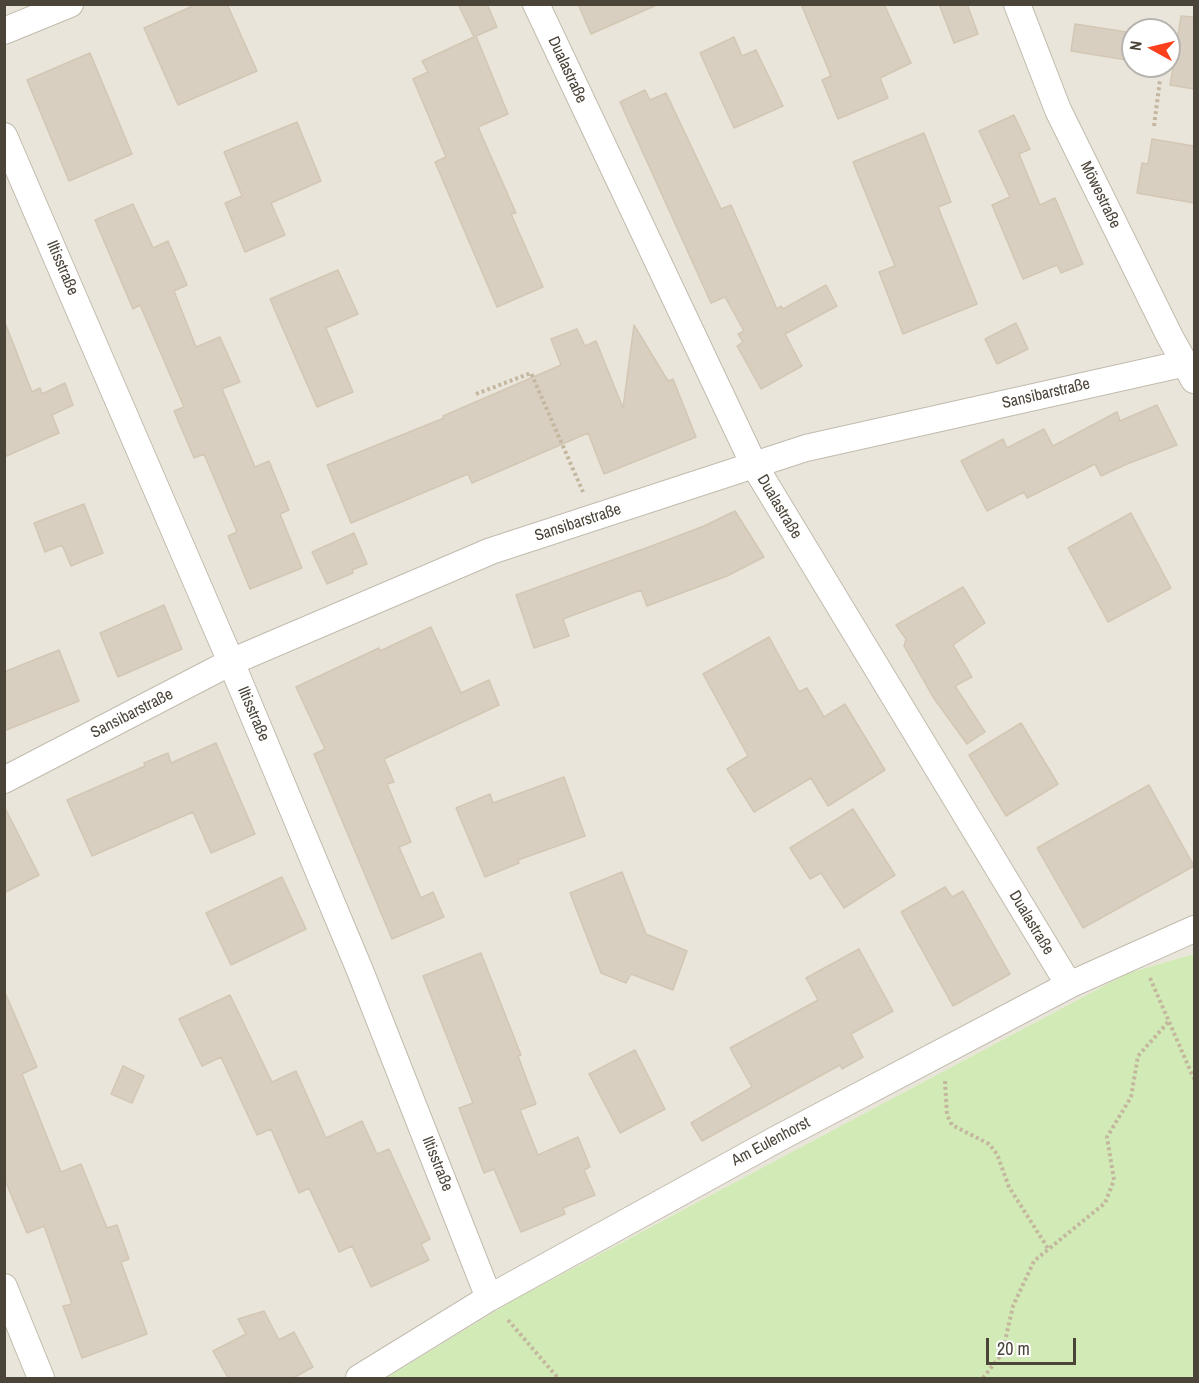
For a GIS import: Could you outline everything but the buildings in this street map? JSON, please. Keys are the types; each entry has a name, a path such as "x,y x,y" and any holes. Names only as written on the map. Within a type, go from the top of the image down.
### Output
{"street":[{"path":"4,31 70,4"},
{"name":"Dualastraße","path":"536,4 754,465 1069,985"},
{"name":"Möwestraße","path":"1017,4 1058,110 1170,337 1190,372"},
{"name":"Iltisstraße","path":"4,136 231,662 361,973 489,1298"},
{"name":"Sansibarstraße","path":"4,780 231,662 491,551 806,448 1190,372"},
{"name":"Am Eulenhorst","path":"359,1378 489,1298 777,1138 1069,985 1194,929"},
{"path":"4,1287 41,1378"}],"path":[{"path":"1154,126 1160,80"},
{"path":"476,394 531,373 595,517"},
{"path":"1139,953 1194,1079"},
{"path":"983,1378 1002,1354 1013,1306 1034,1262 1105,1203 1114,1180 1107,1137 1131,1097 1138,1056 1169,1021"},
{"path":"937,1055 945,1077 947,1115 952,1125 989,1144 997,1154 1009,1186 1049,1250"},
{"path":"489,1298 558,1378"}],"shaded area":[{"path":"5,5 1194,5 1194,954 1128,973 512,1301 386,1378 5,1378"}],"green space":[{"path":"1194,954 1194,1378 386,1378 512,1301 1128,973"}]}
